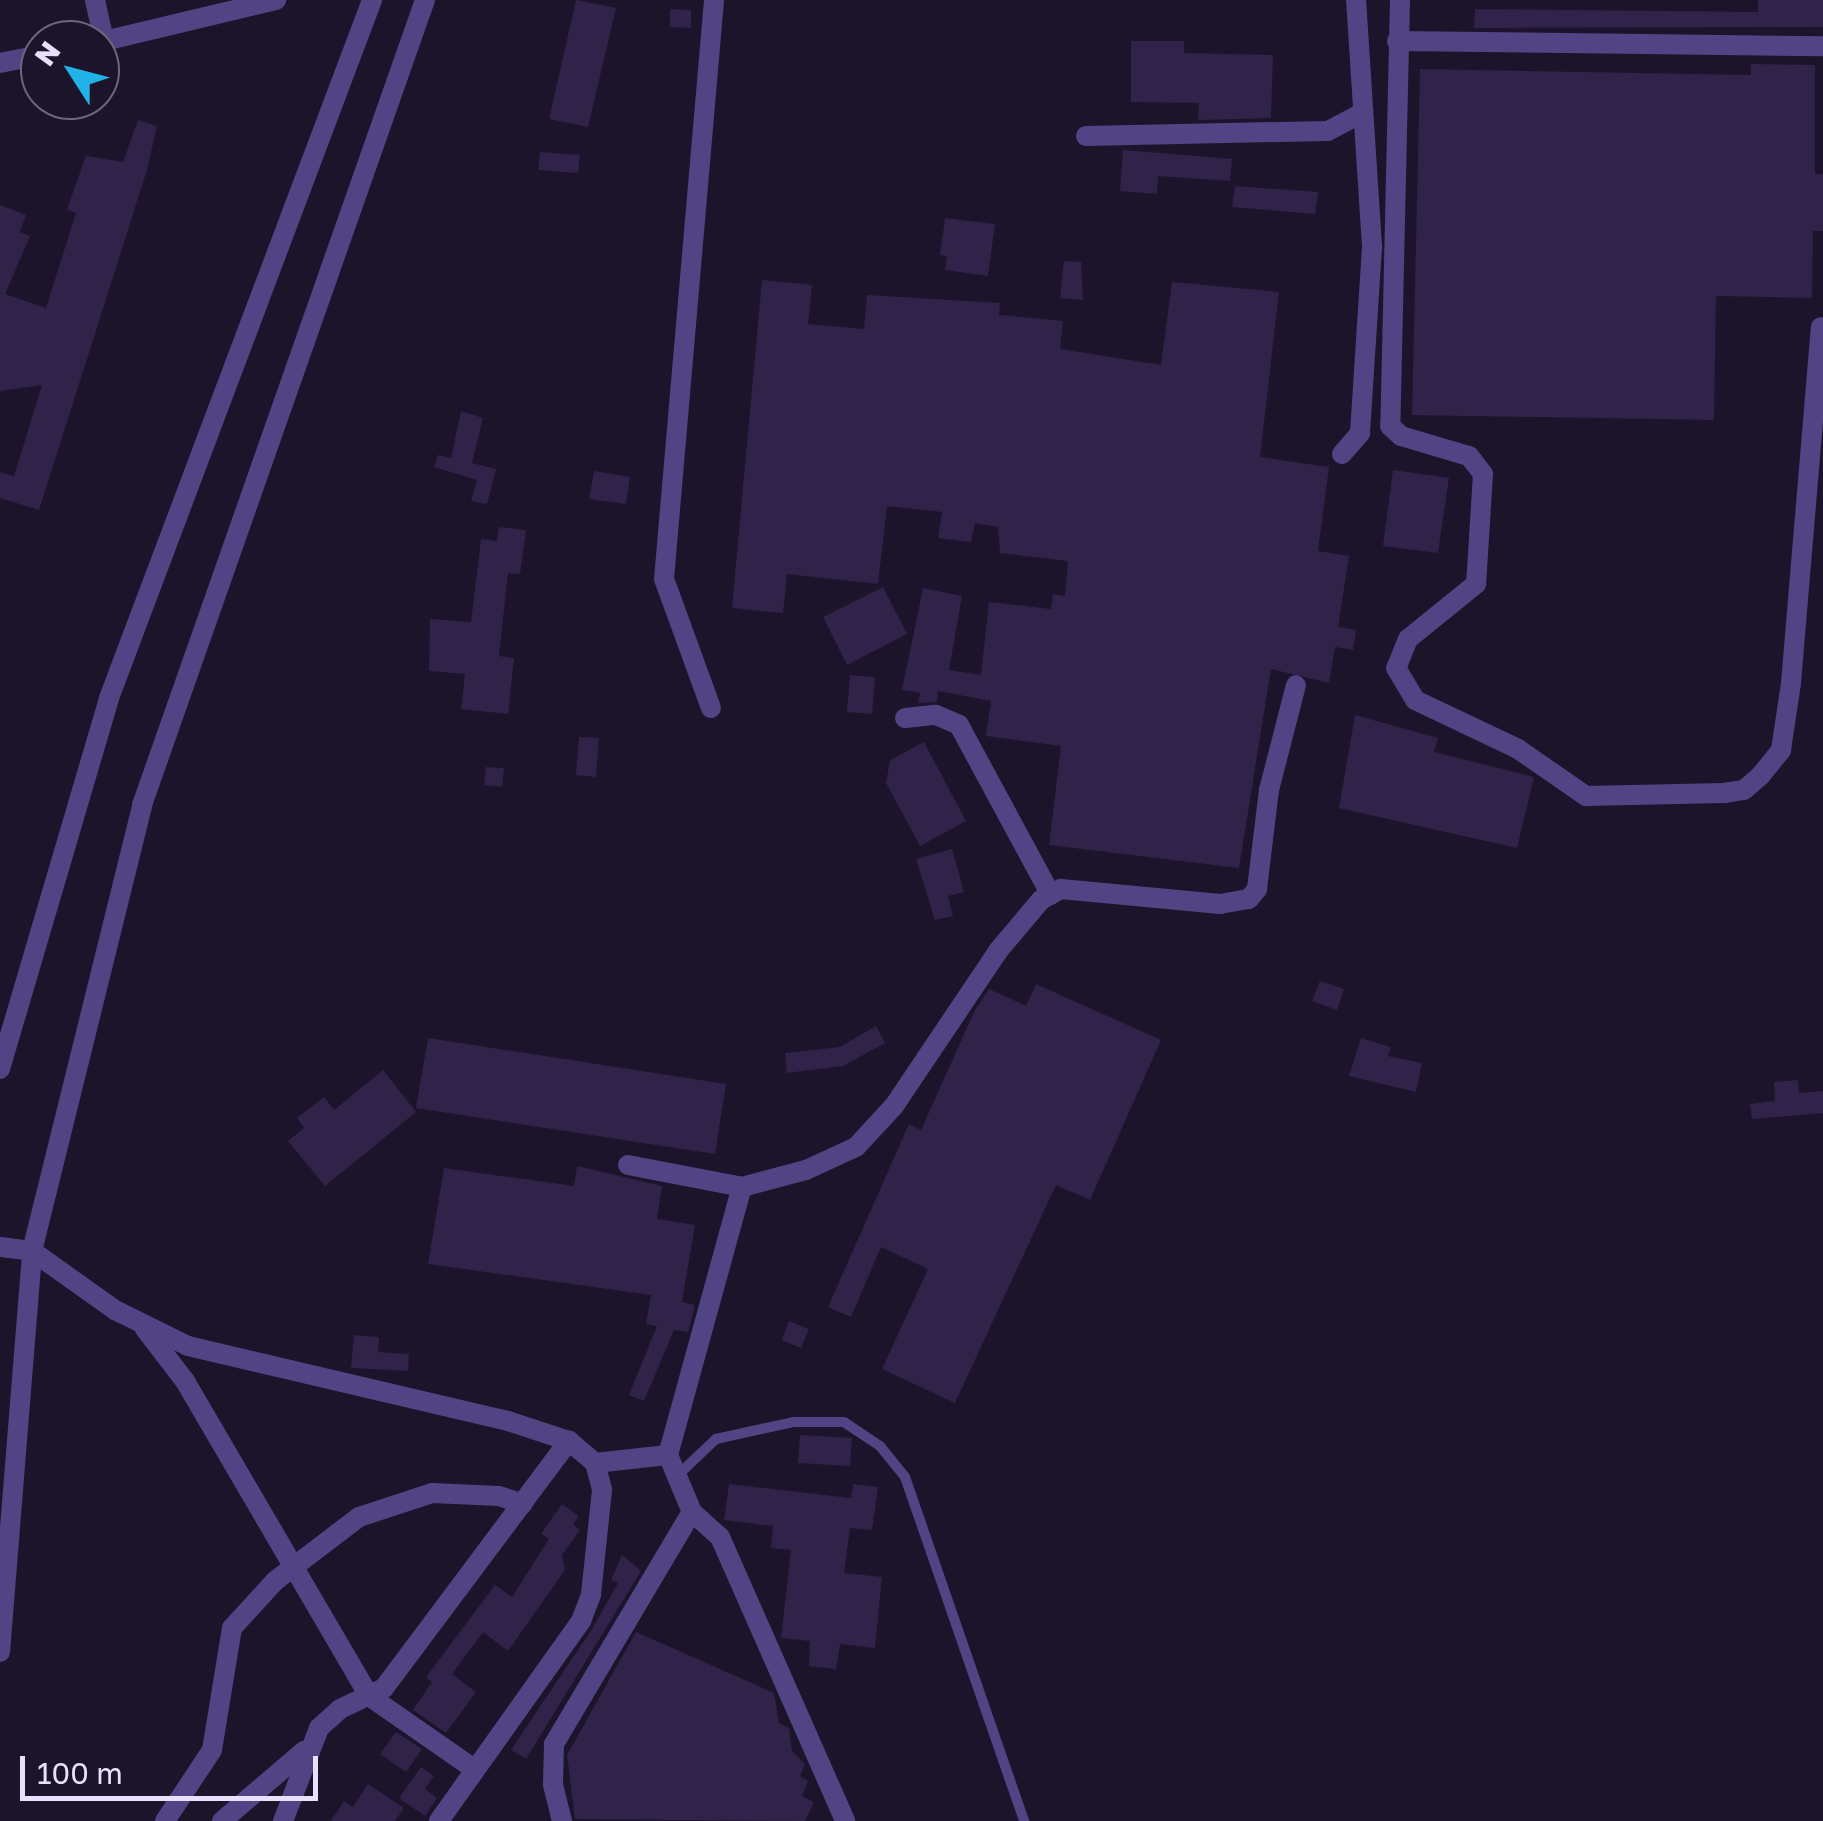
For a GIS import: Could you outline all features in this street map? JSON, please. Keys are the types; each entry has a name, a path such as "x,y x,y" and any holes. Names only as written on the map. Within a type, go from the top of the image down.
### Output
{"street":[{"path":"120,38 276,0"},
{"path":"0,1070 109,698 372,0"},
{"path":"0,1652 32,1250 142,805 425,0"},
{"path":"711,708 664,579 714,0"},
{"path":"1342,454 1360,433 1372,246 1356,0"},
{"path":"1400,0 1390,426 1401,436 1468,456 1482,474 1483,490 1476,584 1408,639 1396,668 1416,700 1518,749 1586,796 1724,793 1744,790 1762,776 1781,750 1822,327"},
{"path":"1397,41 1823,46"},
{"path":"1086,136 1328,131 1363,112"},
{"path":"628,1165 742,1187 806,1170 856,1147 894,1106 998,951 1050,895 1061,889 1220,904 1249,899 1257,889 1268,790 1296,684"},
{"path":"905,718 936,715 959,725 1050,895"},
{"path":"742,1187 668,1455 692,1512 720,1537 845,1821"},
{"path":"0,1247 32,1250 144,1328 188,1346 569,1441 595,1463 602,1490 591,1595 581,1621 439,1821"},
{"path":"144,1328 184,1381 369,1696 474,1769"},
{"path":"222,1821 306,1750 340,1709 384,1688 569,1441"},
{"path":"595,1463 668,1455"},
{"path":"165,1821 212,1750 232,1628 294,1568 360,1517 432,1493 499,1496 522,1504"},
{"path":"562,1821 550,1762 554,1744 692,1512"},
{"path":"284,1821 306,1750"}],"lane":[{"path":"678,1474 716,1439 793,1422 844,1422 880,1446 905,1477 1024,1821"}],"building":[{"path":"576,0 616,8 588,127 549,119"},
{"path":"1758,0 1823,0 1823,27 1474,28 1475,9 1758,12"},
{"path":"670,9 691,10 691,28 670,27"},
{"path":"1131,41 1184,41 1184,53 1273,55 1271,118 1198,120 1199,103 1131,102"},
{"path":"1751,64 1815,65 1815,174 1823,174 1823,231 1813,231 1812,298 1716,296 1714,420 1412,415 1420,69 1751,75"},
{"path":"138,120 157,126 147,170 39,510 0,498 0,472 14,476 42,385 0,391 0,205 26,215 20,232 30,236 5,294 46,308 76,213 67,209 86,156 123,162"},
{"path":"1123,150 1232,159 1230,181 1158,176 1157,194 1120,191"},
{"path":"540,152 580,155 578,173 538,170"},
{"path":"1235,186 1318,192 1315,214 1232,207"},
{"path":"945,218 995,224 988,276 945,270 947,256 940,255"},
{"path":"1064,261 1081,262 1083,300 1060,298"},
{"path":"762,280 812,285 808,324 864,329 867,295 1000,303 999,315 1063,321 1060,349 1161,365 1172,282 1279,292 1260,457 1329,467 1318,551 1349,556 1338,627 1356,630 1353,650 1335,647 1329,683 1271,669 1239,868 1049,845 1061,746 986,736 991,701 938,691 937,702 918,703 920,693 902,690 923,588 962,596 949,670 981,675 989,602 1051,609 1053,594 1065,596 1068,561 1000,553 998,527 975,523 971,542 938,538 942,512 887,506 878,584 787,574 783,613 732,608"},
{"path":"461,411 483,418 472,463 496,469 487,504 471,501 477,480 434,467 438,455 451,458"},
{"path":"1393,470 1449,478 1438,553 1383,546"},
{"path":"594,471 630,477 626,504 589,499"},
{"path":"499,527 526,530 520,574 508,573 499,656 514,658 508,714 461,709 465,674 429,671 430,619 471,622 481,539 497,541"},
{"path":"883,587 907,634 847,665 823,617"},
{"path":"850,675 875,677 872,714 847,712"},
{"path":"1355,715 1438,738 1434,752 1534,777 1517,848 1339,808"},
{"path":"579,737 599,738 596,777 576,775"},
{"path":"924,742 966,821 920,846 886,783 890,760"},
{"path":"486,767 504,768 502,787 484,785"},
{"path":"952,849 964,892 948,896 953,916 935,920 916,859"},
{"path":"1320,981 1344,989 1337,1010 1312,1001"},
{"path":"1036,984 1161,1040 1090,1200 1056,1185 955,1403 882,1369 928,1269 881,1247 851,1317 828,1307 909,1124 921,1130 975,1010 989,989 1026,1006"},
{"path":"876,1026 885,1043 843,1066 787,1073 785,1053 840,1047"},
{"path":"428,1038 726,1084 715,1154 416,1108"},
{"path":"1361,1038 1391,1047 1388,1056 1422,1063 1416,1092 1349,1076"},
{"path":"383,1070 416,1112 325,1186 288,1141 304,1128 297,1118 324,1097 334,1110"},
{"path":"1798,1080 1799,1093 1823,1091 1823,1113 1752,1119 1750,1104 1775,1101 1774,1082"},
{"path":"577,1166 662,1186 657,1219 695,1225 682,1302 695,1305 688,1332 674,1330 644,1401 629,1395 657,1326 646,1324 651,1295 428,1264 444,1168 574,1186"},
{"path":"789,1321 809,1329 801,1348 782,1340"},
{"path":"354,1335 379,1337 378,1352 409,1354 408,1371 351,1368"},
{"path":"800,1435 852,1438 850,1466 798,1463"},
{"path":"729,1484 851,1498 853,1484 878,1487 872,1530 850,1528 844,1573 882,1577 875,1648 840,1644 836,1669 809,1666 810,1641 781,1638 791,1550 771,1548 773,1526 724,1520"},
{"path":"562,1504 579,1516 573,1524 580,1530 562,1555 565,1570 508,1651 483,1632 452,1674 476,1692 446,1733 413,1710 432,1682 426,1677 495,1585 512,1597 549,1539 541,1534"},
{"path":"622,1555 641,1571 526,1759 511,1750 592,1629 618,1583 611,1580"},
{"path":"636,1632 774,1693 779,1723 789,1728 792,1751 805,1764 800,1776 808,1781 802,1796 814,1802 805,1821 575,1819 567,1755"},
{"path":"396,1732 422,1749 406,1772 380,1754"},
{"path":"421,1767 434,1776 425,1789 437,1798 425,1816 399,1798"},
{"path":"368,1784 404,1808 395,1821 331,1821 344,1801 353,1807"}]}
